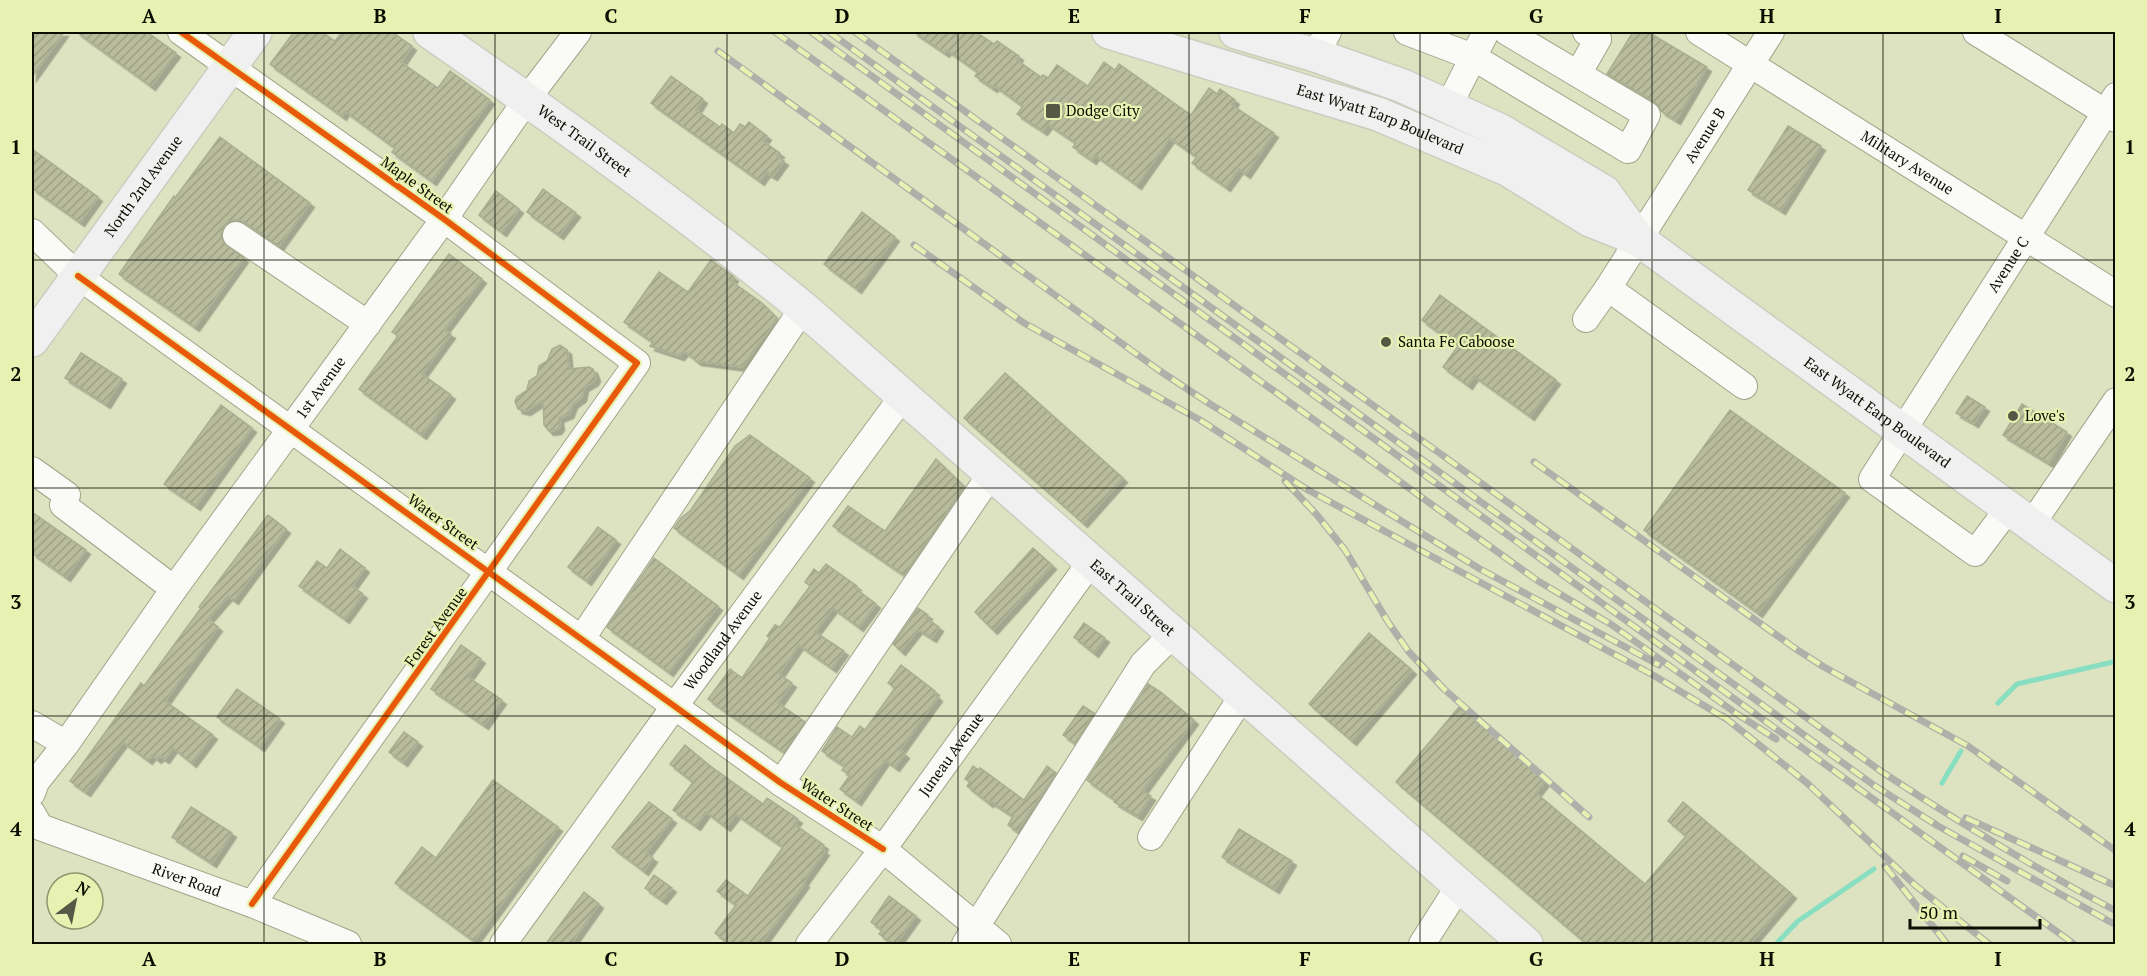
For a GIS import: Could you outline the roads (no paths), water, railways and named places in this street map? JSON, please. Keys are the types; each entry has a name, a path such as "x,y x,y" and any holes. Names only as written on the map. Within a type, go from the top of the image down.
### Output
{"main road":[{"name":"North 2nd Avenue","path":"32,340 255,32"},
{"name":"West Trail Street","path":"430,32 527,99 737,254"},
{"name":"East Wyatt Earp Boulevard","path":"1109,32 1378,114 1507,170 1590,220 1638,239 2115,586"},
{"name":"East Wyatt Earp Boulevard","path":"1235,32 1322,43 1403,86 1501,131 1604,192 1638,239"},
{"name":"East Trail Street","path":"737,254 803,308 1526,945"}],"street":[{"name":"Maple Street","path":"181,32 444,219 637,363"},
{"name":"1st Avenue","path":"66,744 174,589 444,219 527,99 578,32"},
{"path":"1222,66 1235,32"},
{"path":"1407,32 1473,57 1628,150 1647,115 1507,32"},
{"path":"1448,107 1486,32"},
{"path":"1578,74 1598,39 1586,32"},
{"name":"Military Avenue","path":"1699,32 2115,294"},
{"name":"Avenue B","path":"1586,319 1771,32"},
{"path":"1976,32 2112,109"},
{"name":"Avenue C","path":"2019,517 1975,553 1872,479 2026,237 2112,109"},
{"name":"Water Street","path":"32,232 78,276 781,783 883,849 970,936 998,945"},
{"path":"236,235 368,324"},
{"path":"1608,288 1744,386"},
{"path":"582,638 803,308"},
{"name":"Forest Avenue","path":"252,904 637,363"},
{"name":"Woodland Avenue","path":"503,945 674,706 903,396"},
{"path":"2019,517 2115,401"},
{"path":"32,470 67,495 63,505 174,589"},
{"path":"781,783 991,474"},
{"name":"Juneau Avenue","path":"809,945 883,849 1090,563"},
{"path":"970,936 1143,664 1173,634"},
{"path":"1151,837 1243,695"},
{"path":"32,724 66,744 36,782 32,793"},
{"name":"River Road","path":"32,813 40,827 252,904 348,945"},
{"path":"1422,945 1460,886"}],"waterway":[{"path":"1998,703 2017,684 2113,662"},
{"path":"1942,783 1961,751"},
{"path":"1776,944 1798,921 1874,869"}],"railway":[{"path":"775,32 1538,581 1612,625 1776,739"},
{"path":"811,32 2074,944"},
{"path":"829,32 1875,786 1938,826 2116,925"},
{"path":"855,32 1882,772 1997,844 2116,911"},
{"path":"718,51 1160,371 1210,404 1480,569 1659,665"},
{"path":"914,245 1024,323 1200,420 1308,490 1653,675 1728,720"},
{"path":"1534,462 1796,649 1824,667 1968,746 2116,851"},
{"path":"1285,481 1317,515 1345,550 1388,622 1409,652 1444,689 1589,817"},
{"path":"1723,716 1807,783 1916,886 1989,944"},
{"path":"1966,818 2116,886"},
{"path":"1963,856 2007,881"},
{"path":"1885,866 1947,944"}],"place":[{"name":"Dodge City","path":"1053,111"},
{"name":"Santa Fe Caboose","path":"1386,342"},
{"name":"Love's","path":"2013,416"}]}
